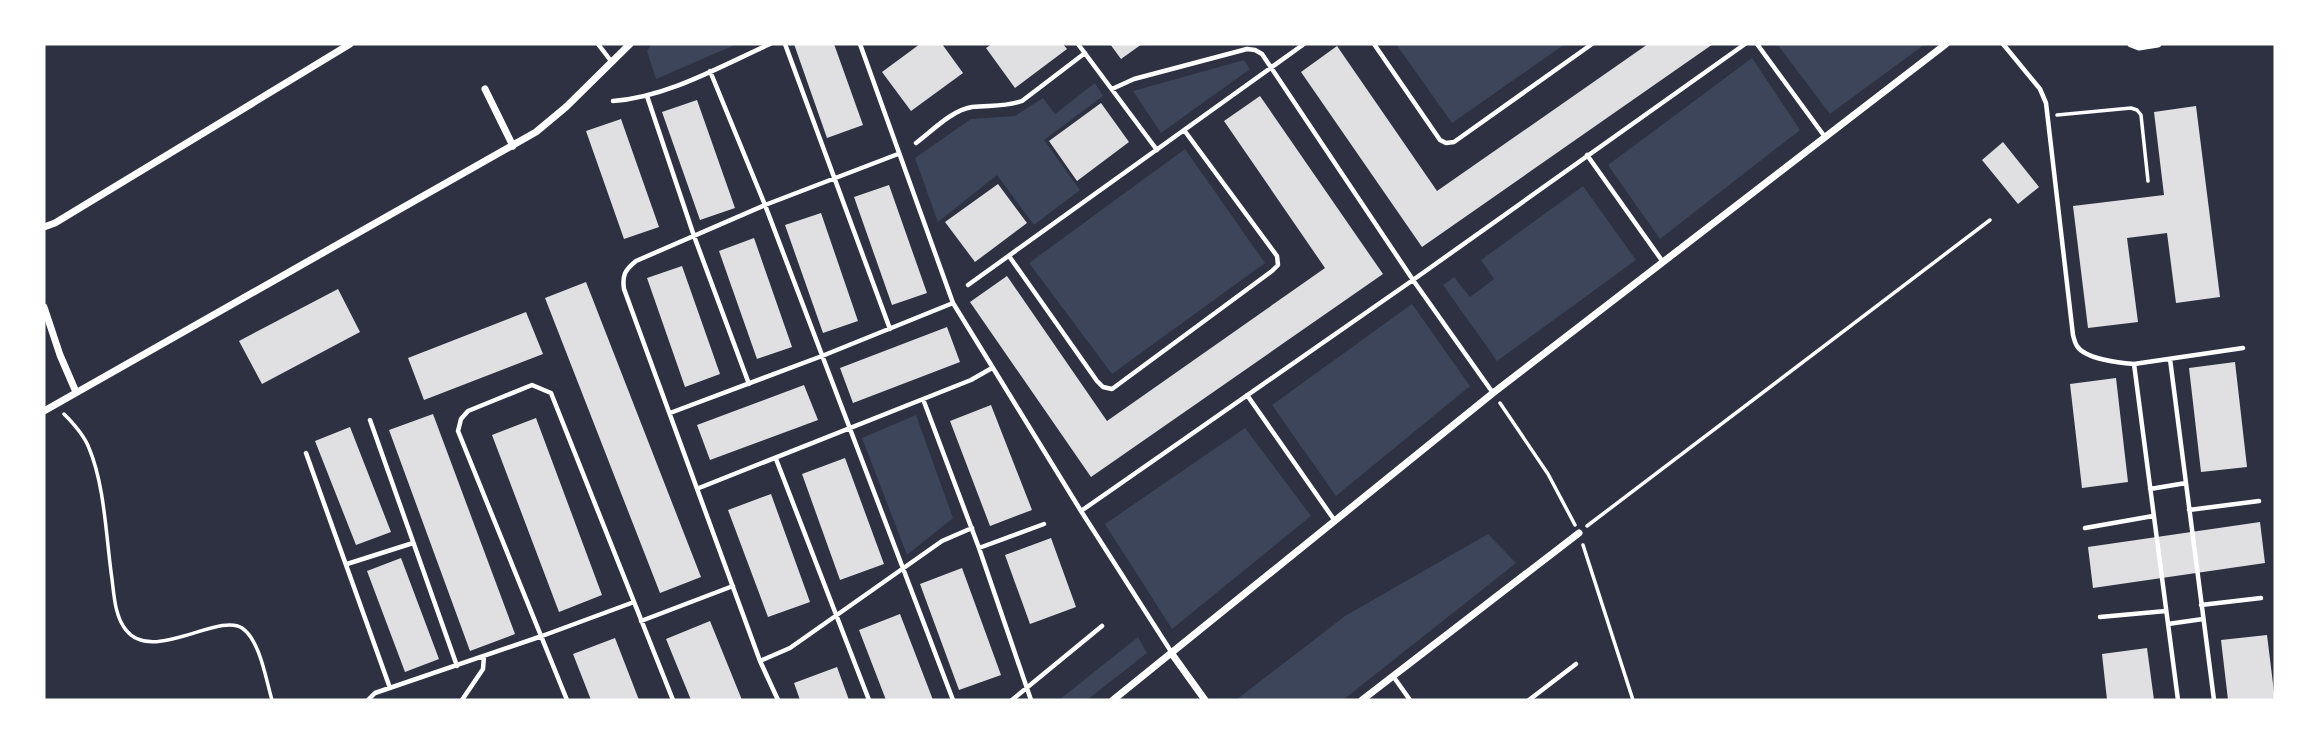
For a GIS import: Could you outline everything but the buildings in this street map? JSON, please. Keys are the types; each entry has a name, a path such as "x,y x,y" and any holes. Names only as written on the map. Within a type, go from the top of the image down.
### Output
{"street":[{"path":"44,227 55,223 350,44"},
{"path":"44,411 513,146 550,122 629,44"},
{"path":"1113,700 1493,393 1946,44"},
{"path":"2131,44 2139,47 2158,44"},
{"path":"485,89 513,146"},
{"path":"44,307 76,392"},
{"path":"1362,700 1578,533"},
{"path":"1172,653 1205,700"}],"lane":[{"path":"598,44 611,61"},
{"path":"613,101 647,96 771,44"},
{"path":"785,44 890,329"},
{"path":"860,44 953,303 1172,653"},
{"path":"1078,44 1157,150"},
{"path":"968,285 1304,44"},
{"path":"1374,44 1440,139 1446,143 1454,142 1592,44"},
{"path":"1081,511 1745,44"},
{"path":"1757,44 1825,137"},
{"path":"2003,44 2040,89 2046,103 2073,335 2077,347 2087,354 2134,364 2244,348"},
{"path":"1112,89 1135,79 1247,50 1262,54 1413,280 1493,393"},
{"path":"916,143 959,111 970,107 1022,101 1085,53"},
{"path":"710,71 765,205 953,700"},
{"path":"647,96 694,236 749,384"},
{"path":"1009,256 1097,381 1103,387 1112,388 1278,265 1277,256 1184,130"},
{"path":"778,700 761,661 624,289 623,277 636,261 765,205 898,154"},
{"path":"1587,155 1663,262"},
{"path":"670,413 953,303"},
{"path":"2170,359 2214,700"},
{"path":"2134,364 2178,700"},
{"path":"698,489 971,380 992,369"},
{"path":"567,700 458,430 461,419 468,411 532,385 551,393 673,700"},
{"path":"1247,395 1335,522"},
{"path":"923,398 972,528 1031,700"},
{"path":"370,420 457,666"},
{"path":"306,453 390,688"},
{"path":"776,459 869,700"},
{"path":"2150,489 2186,483"},
{"path":"2189,510 2259,501"},
{"path":"2085,528 2153,516"},
{"path":"979,548 1044,524"},
{"path":"761,661 790,648 942,541 972,528"},
{"path":"347,564 413,543"},
{"path":"641,621 733,586"},
{"path":"2201,605 2261,598"},
{"path":"368,700 374,693 634,602"},
{"path":"2100,617 2166,611"},
{"path":"2168,624 2203,619"},
{"path":"1012,700 1102,626"},
{"path":"462,700 483,669 484,656"},
{"path":"1529,700 1576,664"},
{"path":"1393,676 1410,700"}],"path":[{"path":"2048,116 2131,108 2137,110 2141,115 2148,181"},
{"path":"1578,533 1990,220"},
{"path":"56,404 77,428 89,448 98,478 116,607 126,631 140,640 161,642 234,624 244,628 260,654 272,700"}],"shaded area":[{"path":"652,44 737,44 656,79 647,51"},
{"path":"1396,44 1565,44 1452,123"},
{"path":"1777,44 1925,44 1830,114"},
{"path":"1752,58 1800,130 1660,239 1608,165"},
{"path":"1244,60 1250,69 1161,133 1133,91"},
{"path":"1095,83 1103,96 1044,140 1080,190 1034,225 997,175 938,222 915,158 971,119 1015,116 1043,98 1055,114"},
{"path":"1185,149 1265,263 1112,374 1029,263"},
{"path":"1583,186 1636,260 1497,361 1443,285 1454,277 1470,297 1494,279 1481,260"},
{"path":"1412,304 1470,386 1336,496 1272,405"},
{"path":"916,415 953,518 907,555 862,438"},
{"path":"1245,428 1311,516 1172,629 1105,524"},
{"path":"1488,534 1516,563 1343,700 1236,700 1345,616"},
{"path":"1138,637 1147,653 1087,700 1059,700"}]}
